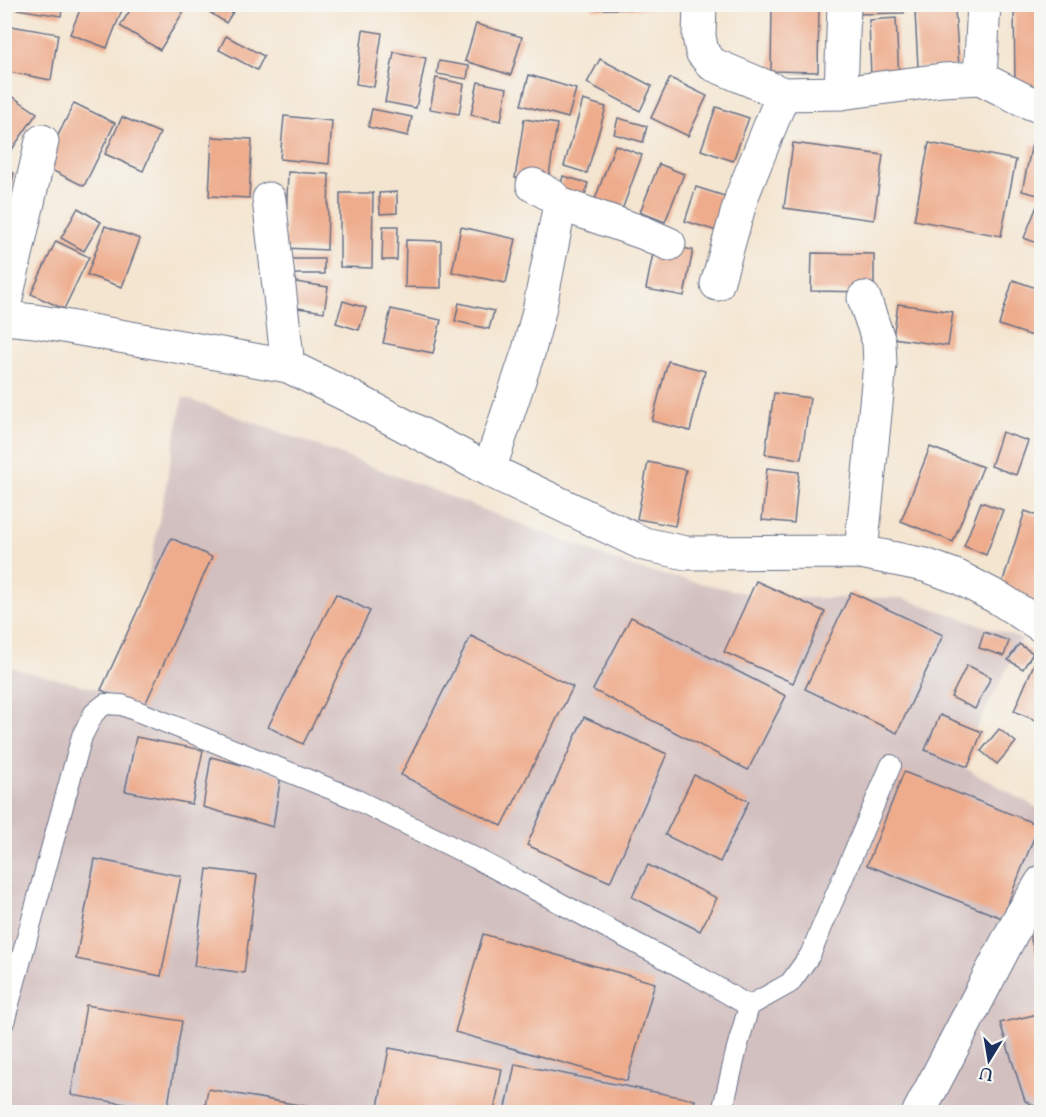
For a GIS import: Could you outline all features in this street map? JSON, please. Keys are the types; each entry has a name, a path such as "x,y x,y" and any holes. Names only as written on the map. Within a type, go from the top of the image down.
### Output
{"street":[{"path":"700,4 699,36 702,52 712,64 783,94 841,93 942,80 980,78 1041,107"},
{"path":"841,93 844,4"},
{"path":"980,78 984,4"},
{"path":"717,284 742,196 783,94"},
{"path":"4,307 42,141"},
{"path":"533,185 551,195 560,204 669,244"},
{"path":"269,198 288,366"},
{"path":"489,470 529,350 560,204"},
{"path":"861,552 880,364 879,342 864,298"},
{"path":"4,318 35,321 288,366 489,470 644,544 686,553 861,552 925,565 1000,599 1041,626"},
{"path":"920,1112 1018,921 1041,882"}],"lane":[{"path":"4,1022 82,736 94,713 105,704 122,705 140,711 351,797 498,870 696,975 749,1006"},
{"path":"722,1113 749,1006 790,982 810,955 891,765"}],"shaded area":[{"path":"183,397 334,452 637,569 767,598 902,598 1022,639 958,764 1041,810 1041,1112 822,1112 810,1108 808,1112 5,1112 4,666 125,696"}],"building":[{"path":"17,4 63,4 61,16 16,9"},
{"path":"134,4 185,4 187,6 160,50 120,26"},
{"path":"197,4 238,4 226,23"},
{"path":"593,4 669,4 669,9 593,9"},
{"path":"742,4 770,4 770,7 742,6"},
{"path":"772,4 819,4 818,72 771,71"},
{"path":"855,4 903,4 904,13 856,14"},
{"path":"912,4 942,4 942,6 912,9"},
{"path":"1014,4 1042,4 1042,85 1015,86"},
{"path":"82,5 124,5 107,48 70,34"},
{"path":"955,10 959,66 918,67 915,12"},
{"path":"896,18 899,78 871,79 869,20"},
{"path":"476,24 522,37 511,75 465,61"},
{"path":"5,25 58,34 51,80 4,71"},
{"path":"363,30 382,33 374,87 356,84"},
{"path":"226,36 264,56 257,70 219,50"},
{"path":"394,52 426,58 416,108 385,102"},
{"path":"600,59 652,86 640,111 587,83"},
{"path":"439,61 469,66 467,79 437,74"},
{"path":"529,75 576,89 568,118 521,105"},
{"path":"436,78 464,84 459,114 430,109"},
{"path":"670,78 707,96 688,136 651,118"},
{"path":"478,82 507,88 501,121 471,115"},
{"path":"4,91 37,113 4,161"},
{"path":"583,100 606,107 587,173 564,166"},
{"path":"74,103 115,123 84,186 43,166"},
{"path":"716,107 749,118 733,161 701,150"},
{"path":"372,109 412,117 408,136 368,127"},
{"path":"284,116 332,121 329,164 280,159"},
{"path":"122,117 160,133 143,171 105,154"},
{"path":"618,118 647,126 643,142 614,134"},
{"path":"524,119 557,124 548,182 515,178"},
{"path":"212,137 252,139 249,198 209,196"},
{"path":"793,143 883,155 874,220 784,208"},
{"path":"929,143 1016,160 1001,236 914,220"},
{"path":"1032,144 1042,146 1042,196 1022,191"},
{"path":"615,145 642,155 622,210 595,199"},
{"path":"659,164 684,174 665,222 640,212"},
{"path":"4,171 14,173 6,212 4,211"},
{"path":"288,172 329,174 327,250 285,248"},
{"path":"563,176 588,183 582,207 557,200"},
{"path":"696,187 731,198 720,232 685,221"},
{"path":"397,192 397,213 380,214 379,193"},
{"path":"340,193 373,193 372,268 340,267"},
{"path":"1037,206 1042,208 1042,245 1024,238"},
{"path":"78,208 101,222 84,251 61,238"},
{"path":"105,226 140,239 122,287 87,275"},
{"path":"383,226 398,226 397,260 382,260"},
{"path":"461,227 516,239 506,283 452,272"},
{"path":"406,240 441,241 441,288 405,287"},
{"path":"56,241 89,257 64,309 31,294"},
{"path":"655,243 693,250 684,296 646,289"},
{"path":"812,253 874,254 874,292 811,291"},
{"path":"292,259 324,259 324,274 293,274"},
{"path":"1013,280 1042,290 1042,330 1039,338 999,325"},
{"path":"289,281 328,287 324,312 285,306"},
{"path":"343,301 366,308 359,330 336,323"},
{"path":"459,303 494,311 489,329 455,321"},
{"path":"898,304 953,312 948,346 893,338"},
{"path":"391,309 441,320 433,353 383,343"},
{"path":"668,361 705,371 690,431 652,421"},
{"path":"774,393 810,398 801,459 765,454"},
{"path":"1002,432 1028,441 1016,475 991,466"},
{"path":"930,447 983,467 953,542 901,521"},
{"path":"648,462 686,470 675,526 637,519"},
{"path":"767,468 799,472 794,523 762,520"},
{"path":"981,502 1003,510 986,555 964,546"},
{"path":"1025,511 1042,517 1042,597 1039,603 1000,590"},
{"path":"171,538 212,557 143,709 101,690"},
{"path":"756,581 825,612 793,683 724,652"},
{"path":"851,592 943,635 897,733 805,689"},
{"path":"336,594 370,611 303,744 268,727"},
{"path":"631,617 786,696 748,770 593,690"},
{"path":"984,632 1009,641 1004,656 979,648"},
{"path":"471,636 573,687 502,826 401,775"},
{"path":"1019,644 1033,653 1023,669 1008,660"},
{"path":"1034,664 1042,667 1042,723 1014,711"},
{"path":"967,665 991,677 975,709 951,697"},
{"path":"940,715 982,732 968,767 925,750"},
{"path":"584,717 667,754 610,882 527,845"},
{"path":"999,729 1016,742 997,764 981,751"},
{"path":"136,737 203,750 192,804 125,791"},
{"path":"211,757 281,775 273,827 203,807"},
{"path":"904,772 1039,825 1002,918 867,865"},
{"path":"694,775 749,801 720,862 665,835"},
{"path":"95,859 181,876 161,976 76,959"},
{"path":"648,865 717,898 700,931 632,897"},
{"path":"207,869 257,875 244,973 194,966"},
{"path":"1042,922 1042,976 1041,976 1027,926"},
{"path":"483,934 655,983 627,1081 455,1032"},
{"path":"86,1005 182,1021 167,1111 71,1095"},
{"path":"1042,1013 1042,1110 1025,1101 1000,1023"},
{"path":"389,1048 502,1069 494,1112 377,1112"},
{"path":"515,1064 695,1100 692,1112 505,1112"},
{"path":"208,1089 327,1110 327,1112 204,1112"}]}
